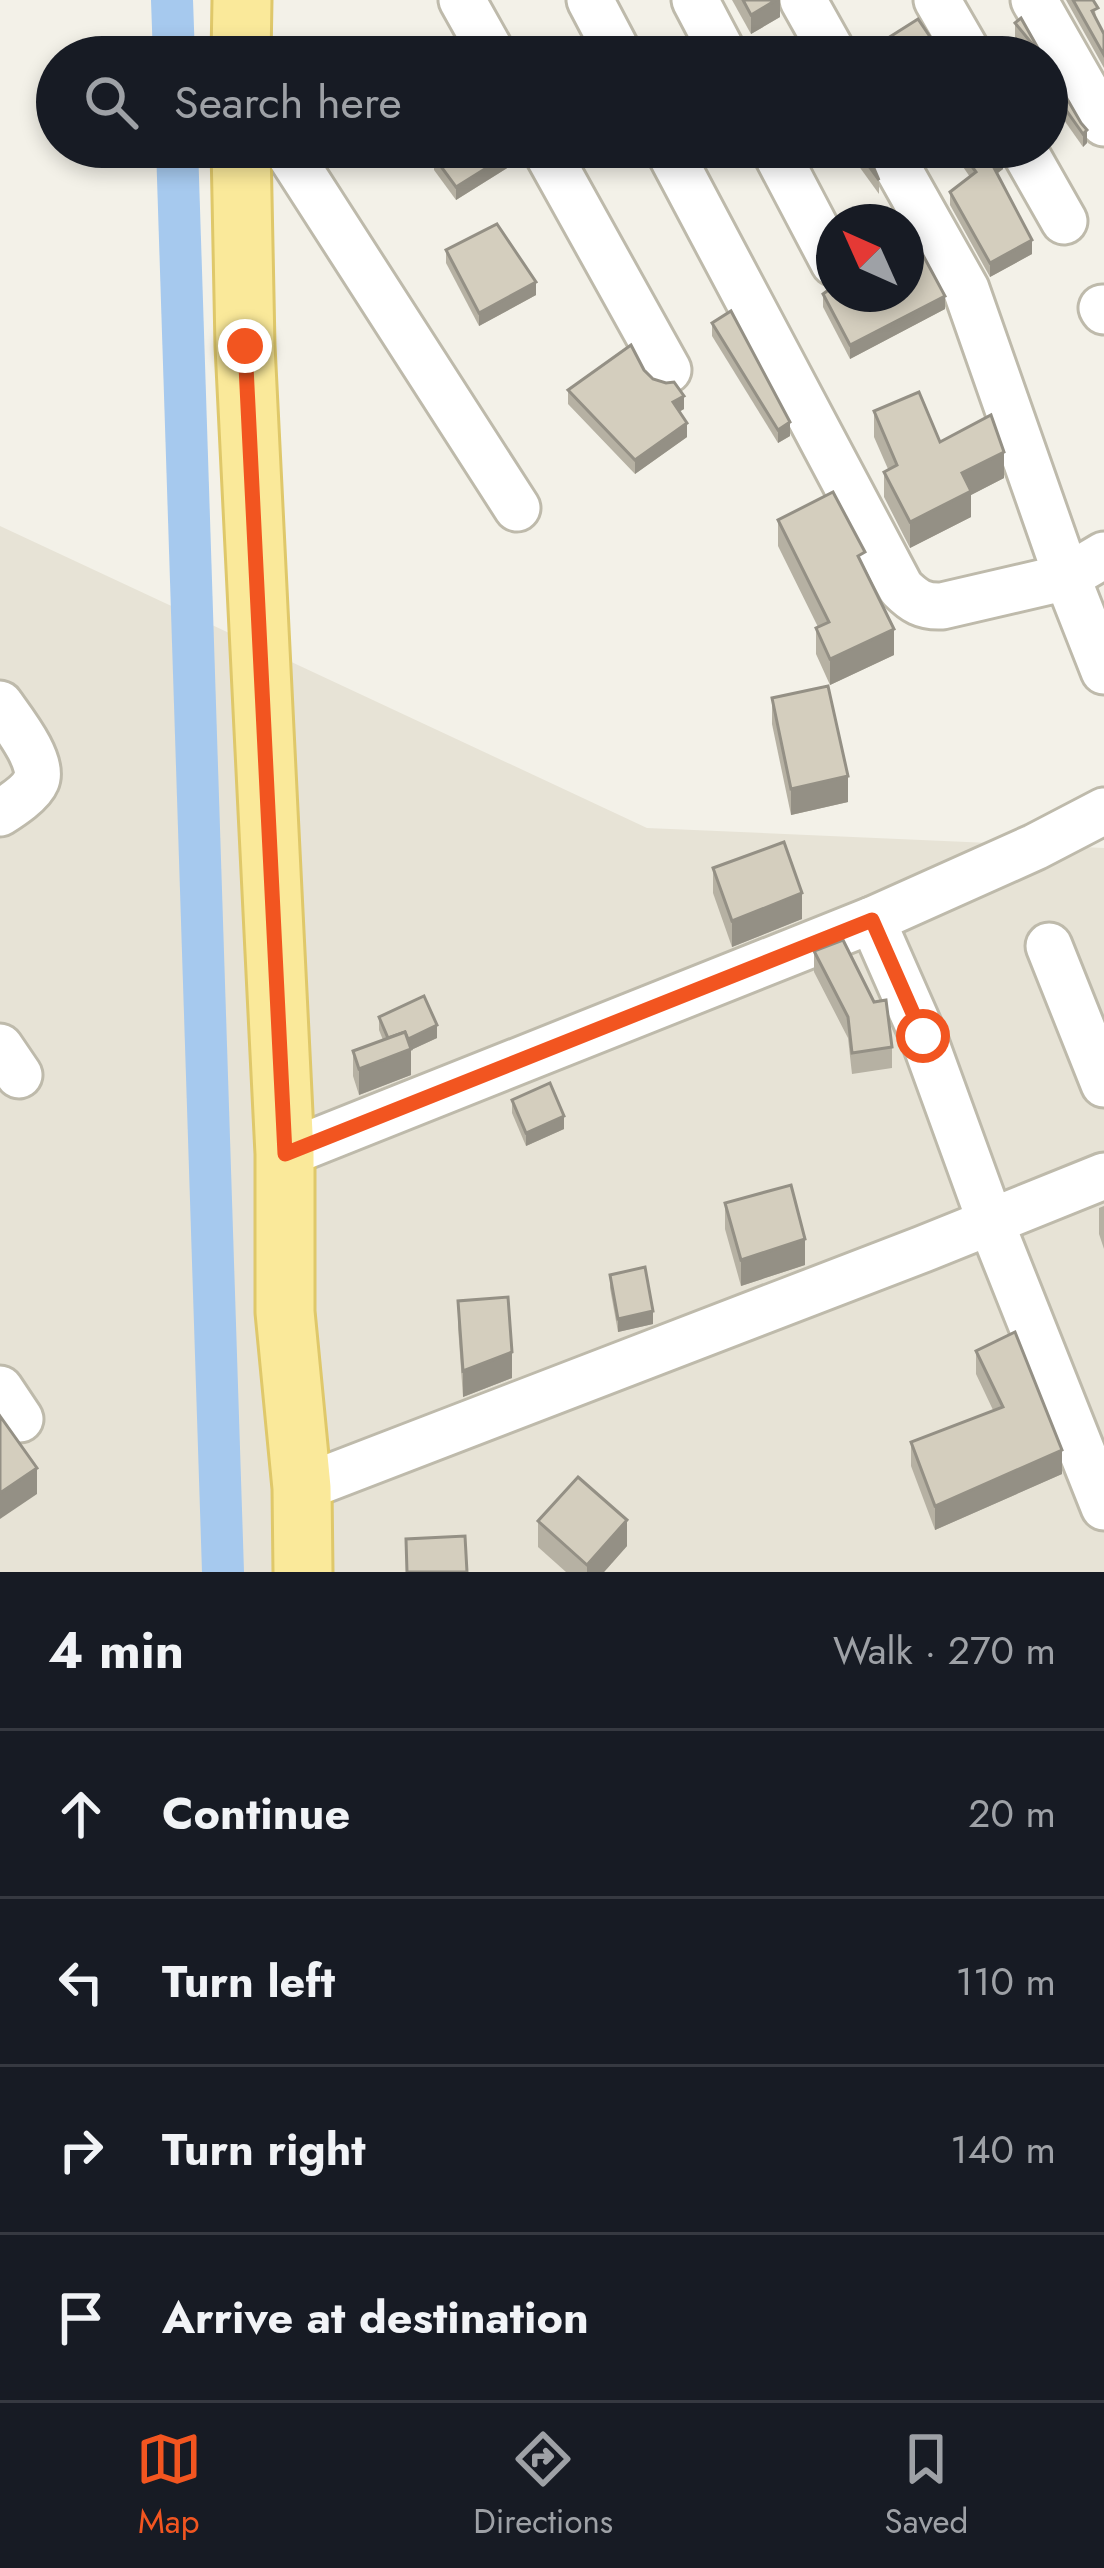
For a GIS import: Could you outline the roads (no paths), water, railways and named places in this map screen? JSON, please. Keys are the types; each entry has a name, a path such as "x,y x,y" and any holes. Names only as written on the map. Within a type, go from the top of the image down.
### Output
{"main road":[{"path":"241,168 245,346 285,1154 286,1312 302,1488 303,1572"}],"street":[{"path":"462,0 482,36"},
{"path":"590,0 609,36"},
{"path":"695,0 714,36"},
{"path":"803,0 823,36"},
{"path":"937,0 958,36"},
{"path":"1034,0 1054,36"},
{"path":"1068,60 1104,123"},
{"path":"299,168 518,508"},
{"path":"556,168 668,370"},
{"path":"678,168 901,588 914,601 942,606 1086,566"},
{"path":"784,168 816,229"},
{"path":"898,168 966,289 1086,566 1104,671"},
{"path":"1034,168 1064,221"},
{"path":"0,704 37,761 38,774 32,787 0,814"},
{"path":"285,1154 872,920 1104,811"},
{"path":"872,920 923,1036 1104,1507"},
{"path":"1049,946 1104,1084"},
{"path":"302,1488 1104,1176"}],"waterway":[{"path":"172,0 173,36"},
{"path":"178,168 223,1572"}]}
